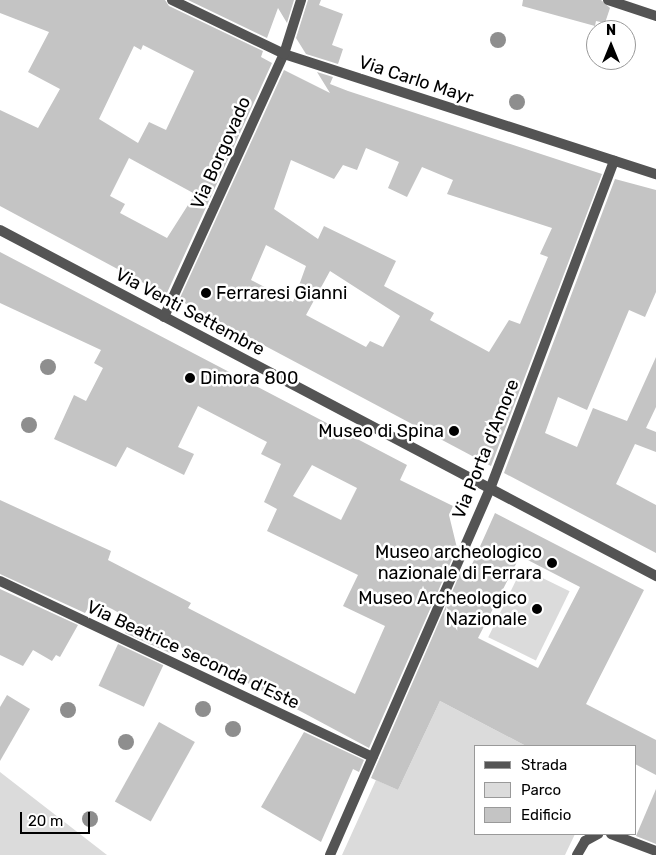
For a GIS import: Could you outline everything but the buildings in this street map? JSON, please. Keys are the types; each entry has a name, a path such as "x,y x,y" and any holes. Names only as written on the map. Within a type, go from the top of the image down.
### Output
{"street":[{"name":"Via Carlo Mayr","path":"172,0 284,54 656,174"},
{"name":"Via Borgovado","path":"164,317 284,54 301,0"},
{"path":"608,0 656,16"},
{"name":"Via Porta d'Amore","path":"330,855 490,489 614,161"},
{"name":"Via Venti Settembre","path":"0,230 656,576"},
{"name":"Via Beatrice seconda d'Este","path":"0,581 373,757"},
{"path":"576,855 585,841 596,835"},
{"path":"614,835 656,851"}],"green space":[{"path":"522,568 570,591 536,660 488,637"},
{"path":"440,701 524,745 473,745 473,835 575,835 565,855 342,855 376,780 398,790"},
{"path":"0,772 107,855 0,855"}],"place":[{"name":"Ferraresi Gianni","path":"206,293"},
{"name":"Dimora 800","path":"190,378"},
{"name":"Museo di Spina","path":"454,431"},
{"name":"Museo archeologico nazionale di Ferrara","path":"552,563"},
{"name":"Museo Archeologico Nazionale","path":"537,609"}]}
